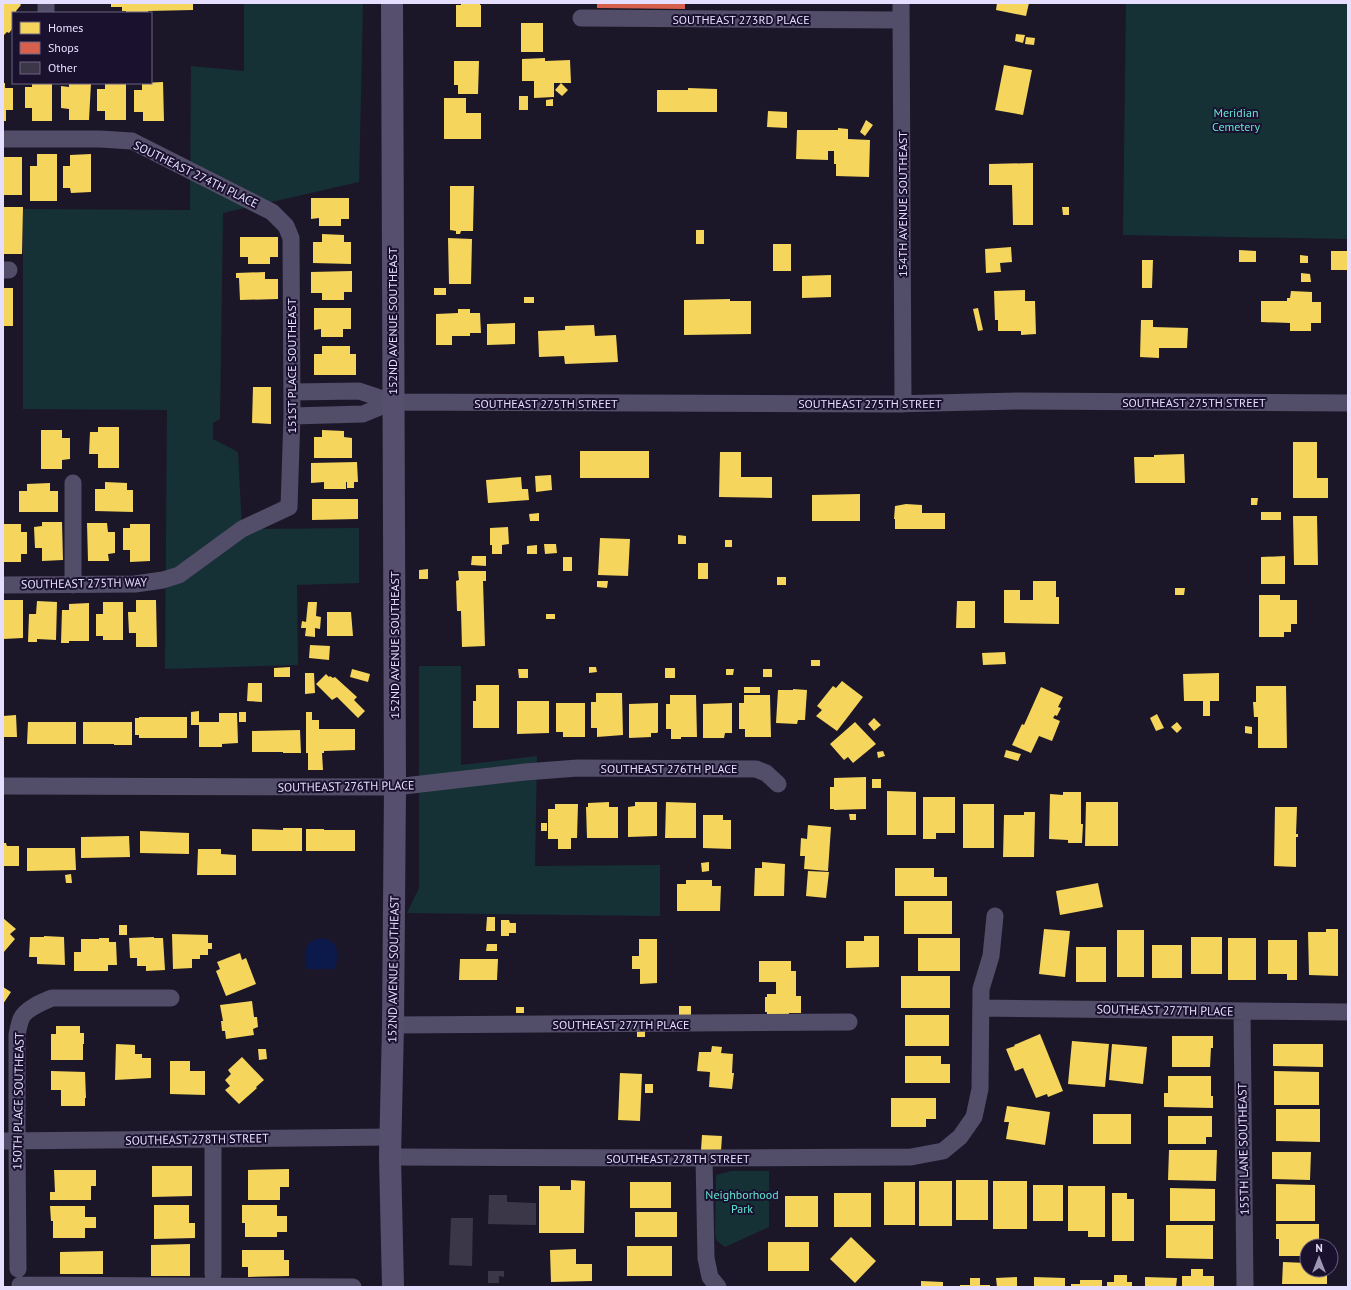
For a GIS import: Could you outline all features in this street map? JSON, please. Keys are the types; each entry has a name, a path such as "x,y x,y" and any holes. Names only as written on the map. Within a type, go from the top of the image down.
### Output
{"street":[{"name":"152ND AVENUE SOUTHEAST","path":"392,3 392,402 395,787 393,1025 390,1147 393,1287"},
{"name":"154TH AVENUE SOUTHEAST","path":"901,3 903,404"},
{"name":"SOUTHEAST 273RD PLACE","path":"581,18 901,20"},
{"name":"SOUTHEAST 274TH PLACE","path":"3,139 100,139 132,141 272,212 286,226"},
{"name":"151ST PLACE SOUTHEAST","path":"286,226 291,238 292,416 289,507"},
{"name":"SOUTHEAST 275TH STREET","path":"292,392 358,391 392,402 903,404 1017,401 1348,403"},
{"name":"SOUTHEAST 275TH STREET","path":"292,416 363,414 392,402"},
{"path":"73,483 73,585"},
{"name":"SOUTHEAST 275TH WAY","path":"3,585 150,583 179,575 242,529 289,507"},
{"name":"SOUTHEAST 276TH PLACE","path":"3,786 395,787 525,772 578,768 756,769 766,773 778,784"},
{"name":"SOUTHEAST 278TH STREET","path":"10,1141 213,1139 704,1158 911,1157 943,1151 960,1137 974,1117 980,1089 981,989 990,956 996,916"},
{"name":"150TH PLACE SOUTHEAST","path":"171,998 52,998 39,1003 21,1018 17,1035 10,1141 19,1277 353,1287"},
{"name":"SOUTHEAST 277TH PLACE","path":"981,1008 1348,1012"},
{"name":"155TH LANE SOUTHEAST","path":"1242,1011 1245,1287"},
{"name":"SOUTHEAST 277TH PLACE","path":"393,1025 849,1022"},
{"path":"213,1139 213,1274"},
{"path":"704,1158 706,1258 710,1277 718,1287"}],"green space":[{"path":"244,3 363,3 359,182 223,213 220,419 213,423 213,439 238,452 242,529 359,528 359,583 297,585 298,665 165,669 167,410 23,409 23,209 190,210 191,66 244,71"},
{"name":"Meridian Cemetery","path":"1126,3 1348,3 1348,239 1123,235"},
{"path":"419,666 461,666 461,765 537,756 535,866 660,865 660,916 407,913 419,888"},
{"name":"Neighborhood Park","path":"731,1171 769,1171 769,1227 725,1247 717,1241 715,1235 716,1175"}],"water":[{"path":"322,938 331,941 336,947 336,967 333,969 307,969 305,962 306,948 312,941"}],"building: Homes":[{"path":"3,3 19,3 21,5 16,12 12,12 12,29 9,33 7,32 3,36"},
{"path":"111,3 193,3 193,10 126,12 122,11 122,7 111,7"},
{"path":"461,3 480,3 481,27 456,27 456,5 461,5"},
{"path":"997,3 1029,3 1026,16 996,10"},
{"path":"521,23 543,23 543,52 521,52"},
{"path":"1016,34 1025,35 1023,43 1015,41"},
{"path":"1026,37 1035,38 1034,45 1025,44"},
{"path":"545,58 545,61 570,60 571,83 554,83 554,97 534,98 534,81 522,81 522,59"},
{"path":"454,61 479,61 478,94 458,94 458,85 454,85"},
{"path":"1004,65 1032,70 1023,115 995,110"},
{"path":"163,82 164,121 143,121 143,112 134,112 134,90 142,90 142,84 152,84 152,83"},
{"path":"3,83 5,83 5,88 13,88 13,110 6,110 6,121 3,121"},
{"path":"561,83 568,90 562,96 555,90"},
{"path":"32,84 52,84 52,121 32,121 32,108 25,108 25,87 32,87"},
{"path":"69,84 91,84 89,120 69,120 69,109 61,108 61,86 69,87"},
{"path":"105,84 126,84 126,120 105,120 105,111 97,111 97,89 105,89"},
{"path":"688,88 717,89 717,112 657,112 657,90 688,90"},
{"path":"519,96 528,96 528,110 519,110"},
{"path":"444,98 466,98 466,113 481,113 481,139 444,139"},
{"path":"553,99 553,106 546,106 546,100"},
{"path":"768,111 787,112 787,128 767,127"},
{"path":"866,120 873,125 865,136 860,132"},
{"path":"838,128 848,129 848,139 870,140 869,177 836,176 834,151 828,151 828,160 796,159 797,130 838,130"},
{"path":"37,154 57,154 57,201 30,201 30,166 37,166"},
{"path":"91,154 91,192 71,193 70,188 63,188 63,166 70,166 70,155"},
{"path":"3,157 22,157 22,195 3,195"},
{"path":"1033,163 1033,225 1013,225 1012,185 989,185 989,164"},
{"path":"450,186 474,186 473,231 461,231 460,234 456,234 456,231 450,230"},
{"path":"311,198 349,198 349,219 341,219 341,226 319,226 319,218 311,219"},
{"path":"3,207 23,207 22,254 3,254"},
{"path":"1062,207 1069,207 1069,215 1063,215"},
{"path":"696,230 704,230 704,244 696,244"},
{"path":"322,234 344,235 344,242 351,242 351,264 313,263 313,242 322,242"},
{"path":"240,237 278,237 278,257 270,257 270,264 248,264 248,257 240,257"},
{"path":"448,238 472,239 471,284 449,284"},
{"path":"773,244 791,244 791,271 773,271"},
{"path":"1011,247 1012,262 1000,263 1001,272 986,273 985,249"},
{"path":"1239,250 1256,251 1256,262 1239,262"},
{"path":"1331,251 1348,251 1348,270 1331,270"},
{"path":"1300,255 1308,256 1308,263 1300,263"},
{"path":"1142,260 1153,260 1152,288 1142,288"},
{"path":"352,271 352,292 344,292 344,300 322,300 322,293 311,293 311,272"},
{"path":"265,272 265,279 278,279 278,299 240,300 239,278 236,278 236,273"},
{"path":"1301,273 1310,274 1311,282 1301,282"},
{"path":"831,275 831,297 802,298 802,276"},
{"path":"3,288 13,288 13,326 3,326"},
{"path":"434,288 446,288 446,295 434,295"},
{"path":"1025,290 1025,301 1035,301 1036,334 1021,335 1021,331 998,331 998,320 995,320 994,291"},
{"path":"1291,291 1312,292 1312,302 1321,302 1321,323 1311,323 1311,331 1290,331 1290,323 1261,322 1261,301 1287,301 1287,298 1290,298"},
{"path":"524,297 534,297 534,303 524,303"},
{"path":"730,299 730,301 751,301 751,334 684,335 684,300"},
{"path":"314,308 351,308 351,329 343,329 343,337 321,337 321,329 314,330"},
{"path":"978,308 983,330 978,331 973,309"},
{"path":"458,309 470,309 470,313 480,313 481,333 470,333 470,336 452,336 452,345 436,345 436,314 458,313"},
{"path":"1141,320 1153,320 1153,327 1188,328 1187,348 1159,348 1159,358 1140,357"},
{"path":"515,323 515,344 487,345 487,324"},
{"path":"594,325 595,336 616,335 618,362 565,364 564,356 539,357 538,331 565,330 565,326"},
{"path":"322,346 350,346 350,354 356,354 356,375 314,375 314,354 322,354"},
{"path":"253,387 271,387 271,424 252,423"},
{"path":"98,427 119,427 119,468 98,468 98,454 89,454 90,432 98,432"},
{"path":"41,430 62,430 62,438 70,438 70,459 62,460 62,469 41,469"},
{"path":"322,430 344,431 344,437 352,438 352,458 314,458 314,437 322,437"},
{"path":"1293,442 1317,442 1317,478 1328,478 1328,498 1293,498"},
{"path":"580,451 649,451 649,478 580,478"},
{"path":"720,452 741,452 741,477 772,477 772,498 719,497"},
{"path":"1184,454 1185,483 1135,483 1134,457"},
{"path":"357,462 358,482 354,482 354,488 347,488 347,482 346,489 324,489 324,482 311,483 311,463"},
{"path":"551,475 552,490 536,492 535,476"},
{"path":"521,477 522,489 528,489 529,500 488,503 486,480"},
{"path":"105,482 127,483 127,490 133,490 133,512 95,511 95,489 105,489"},
{"path":"50,483 50,491 58,491 58,512 19,512 19,491 27,491 27,484"},
{"path":"860,494 860,521 812,521 812,495"},
{"path":"1251,498 1258,498 1257,505 1251,505"},
{"path":"312,499 358,499 358,519 312,520"},
{"path":"906,504 922,505 922,513 945,513 945,529 895,529 895,506"},
{"path":"1261,512 1281,512 1281,520 1261,520"},
{"path":"539,513 539,521 530,521 529,514"},
{"path":"1293,516 1317,516 1318,565 1294,565"},
{"path":"42,522 62,522 63,560 42,561 42,548 35,548 34,527 42,526"},
{"path":"87,523 107,523 108,532 115,532 115,553 108,554 109,561 88,561"},
{"path":"3,524 21,524 21,532 27,532 27,554 21,554 21,562 3,562"},
{"path":"130,524 150,524 150,561 130,562 130,550 123,550 123,528 130,528"},
{"path":"508,527 509,544 502,545 502,554 492,554 492,545 490,545 490,528"},
{"path":"678,535 686,536 686,544 678,544"},
{"path":"600,538 630,539 628,576 598,575"},
{"path":"725,540 732,540 732,547 725,547"},
{"path":"544,544 556,544 557,553 545,554"},
{"path":"537,545 537,554 527,554 527,546"},
{"path":"472,556 486,556 486,566 471,565"},
{"path":"1285,556 1285,584 1261,584 1261,557"},
{"path":"563,557 572,557 572,571 563,571"},
{"path":"698,563 708,563 708,579 698,579"},
{"path":"428,569 428,579 419,579 419,570"},
{"path":"458,571 486,571 486,581 483,581 485,646 462,647 461,611 457,611 456,581 459,580"},
{"path":"777,577 786,577 786,585 777,585"},
{"path":"597,581 608,581 607,588 597,587"},
{"path":"1033,581 1056,581 1056,597 1059,597 1059,624 1004,623 1004,590 1020,590 1020,600 1033,600"},
{"path":"1175,588 1185,588 1184,595 1175,595"},
{"path":"1259,595 1280,595 1280,600 1297,600 1297,624 1291,624 1291,632 1284,632 1284,637 1259,637"},
{"path":"3,600 23,600 23,638 3,639"},
{"path":"136,600 156,600 157,647 136,647 136,633 129,633 128,612 136,612"},
{"path":"37,601 57,602 56,640 37,639 37,642 28,642 29,614 36,614"},
{"path":"957,601 975,601 975,628 956,628"},
{"path":"103,602 123,602 123,640 103,640 103,636 96,636 96,614 103,614"},
{"path":"308,602 317,602 316,616 321,617 320,629 315,628 315,637 305,636 306,628 301,628 302,621 306,622"},
{"path":"89,603 89,641 69,641 69,643 61,643 62,610 69,610 69,604"},
{"path":"327,612 351,612 353,636 327,636"},
{"path":"546,614 555,614 555,619 546,619"},
{"path":"310,645 330,646 329,660 309,658"},
{"path":"1005,652 1006,664 983,665 982,653"},
{"path":"811,660 820,660 820,666 811,666"},
{"path":"290,667 290,677 274,677 274,668"},
{"path":"589,667 596,667 597,672 589,673"},
{"path":"665,668 675,668 675,678 665,678"},
{"path":"352,669 370,674 368,682 350,677"},
{"path":"518,669 528,669 528,678 519,678"},
{"path":"726,669 734,669 733,675 726,675"},
{"path":"763,669 772,669 772,677 763,677"},
{"path":"305,673 314,673 315,693 305,694"},
{"path":"1219,673 1219,701 1210,701 1210,716 1203,716 1203,701 1184,701 1183,674"},
{"path":"326,674 329,677 335,677 357,697 354,700 365,711 358,718 337,697 332,700 316,684"},
{"path":"842,681 863,697 837,731 816,716 822,710 817,706 833,686 836,688"},
{"path":"248,683 262,683 262,702 247,701"},
{"path":"476,685 499,685 499,728 473,728 473,701 476,701"},
{"path":"1256,686 1286,686 1287,748 1258,748 1258,717 1254,717 1253,702 1256,702"},
{"path":"744,687 760,687 760,693 744,693"},
{"path":"1041,687 1063,697 1058,707 1061,708 1057,716 1055,715 1053,718 1060,721 1052,741 1039,736 1031,753 1012,745 1022,724 1024,725"},
{"path":"778,690 807,690 805,720 798,720 797,724 776,723"},
{"path":"596,693 622,693 623,735 597,737 597,728 591,728 591,702 596,702"},
{"path":"670,695 696,695 697,737 681,737 681,739 671,739 671,729 666,729 666,704 670,704"},
{"path":"744,695 770,695 771,737 745,737 745,729 739,729 739,703 744,703"},
{"path":"517,701 549,701 549,733 517,734"},
{"path":"556,703 585,703 585,737 563,737 563,732 556,732"},
{"path":"658,703 658,732 651,733 651,737 629,738 629,704"},
{"path":"732,703 732,733 725,733 724,738 703,738 703,704"},
{"path":"199,711 199,722 219,722 219,713 237,713 238,743 222,744 222,747 199,747 199,725 191,725 191,712"},
{"path":"239,712 246,712 246,722 239,722"},
{"path":"306,712 312,712 312,720 319,720 319,729 355,729 355,750 324,751 324,753 322,753 323,770 308,770 308,753 306,753"},
{"path":"1157,714 1164,728 1156,731 1150,718"},
{"path":"16,715 17,737 3,737 3,716"},
{"path":"187,717 187,738 139,738 139,735 135,735 135,718"},
{"path":"874,718 881,725 874,731 868,724"},
{"path":"28,722 76,722 76,744 27,744"},
{"path":"83,722 132,722 132,745 83,744"},
{"path":"855,722 876,744 853,763 848,757 844,760 830,744"},
{"path":"1177,722 1182,728 1177,733 1171,727"},
{"path":"1245,726 1252,727 1252,734 1245,733"},
{"path":"300,730 301,753 252,752 252,731"},
{"path":"1006,750 1021,754 1018,761 1004,757"},
{"path":"883,751 885,756 878,758 877,752"},
{"path":"866,777 866,809 830,809 830,787 834,787 834,778"},
{"path":"872,779 881,779 881,788 872,788"},
{"path":"887,791 916,792 916,835 887,835"},
{"path":"1063,792 1081,792 1081,824 1083,824 1082,843 1068,843 1068,840 1049,839 1050,794 1063,795"},
{"path":"923,797 955,797 955,833 936,833 936,839 923,839"},
{"path":"609,802 609,807 618,807 618,838 587,838 586,807 588,807 588,803"},
{"path":"635,802 657,802 657,836 628,837 628,807 635,806"},
{"path":"666,802 696,803 696,838 665,838"},
{"path":"1086,802 1118,802 1118,846 1085,846"},
{"path":"555,804 578,804 577,838 571,838 571,849 558,849 558,839 548,839 548,809 555,809"},
{"path":"963,804 994,804 994,848 963,848"},
{"path":"1275,807 1297,807 1296,834 1298,834 1298,837 1296,837 1296,867 1274,866"},
{"path":"1024,812 1035,812 1034,857 1003,857 1004,815 1024,815"},
{"path":"849,814 856,814 856,820 850,820"},
{"path":"703,815 723,815 723,820 731,820 731,849 703,848"},
{"path":"541,823 547,823 547,831 541,831"},
{"path":"808,825 831,827 828,871 804,869 805,856 800,856 801,838 807,839"},
{"path":"283,828 302,828 302,851 252,851 252,829 283,830"},
{"path":"306,829 355,830 355,851 306,851"},
{"path":"140,831 189,833 189,854 140,853"},
{"path":"129,836 130,857 81,858 81,837"},
{"path":"3,843 6,843 7,846 19,846 19,866 3,866"},
{"path":"27,848 75,848 76,870 27,871"},
{"path":"198,849 221,849 221,854 236,855 236,875 197,875"},
{"path":"709,862 709,871 702,872 701,863"},
{"path":"762,862 785,864 784,896 754,896 755,868 762,868"},
{"path":"895,868 934,868 934,877 947,877 947,896 895,896"},
{"path":"808,871 829,872 826,898 806,896"},
{"path":"71,874 72,883 66,883 65,875"},
{"path":"686,880 712,880 712,886 721,886 720,911 677,911 677,884 686,884"},
{"path":"1098,883 1103,907 1060,915 1056,891"},
{"path":"904,901 952,901 952,934 904,934"},
{"path":"487,917 495,917 495,931 486,931"},
{"path":"3,918 16,929 10,934 15,939 3,953"},
{"path":"501,920 509,920 510,923 516,923 516,933 509,933 509,936 501,936"},
{"path":"119,925 127,925 127,935 119,935"},
{"path":"1044,929 1070,931 1065,977 1039,974"},
{"path":"1326,929 1338,929 1338,976 1309,975 1308,932 1326,932"},
{"path":"1117,930 1144,930 1144,977 1117,977"},
{"path":"172,934 208,935 208,943 212,943 212,949 208,949 208,955 200,955 200,959 192,959 192,968 173,969"},
{"path":"864,936 879,936 879,967 846,968 846,941 864,941"},
{"path":"30,937 64,937 65,965 37,964 37,957 29,957"},
{"path":"1191,937 1222,937 1222,974 1191,974"},
{"path":"109,938 109,942 116,942 117,965 108,965 108,971 74,971 74,952 81,952 81,939"},
{"path":"129,938 163,938 165,970 146,971 146,966 137,966 137,958 130,958"},
{"path":"918,938 960,938 960,971 918,971"},
{"path":"1228,938 1256,938 1256,980 1228,980"},
{"path":"639,939 657,939 657,983 640,984 640,969 632,969 632,956 639,956"},
{"path":"1268,940 1297,940 1297,980 1287,980 1287,974 1268,974"},
{"path":"487,944 497,944 497,951 486,951"},
{"path":"1152,945 1182,945 1182,978 1152,978"},
{"path":"1076,947 1106,947 1106,982 1076,982"},
{"path":"240,953 242,960 246,958 256,984 226,996 216,971 220,969 217,962"},
{"path":"460,959 498,959 497,980 459,980"},
{"path":"759,961 791,961 791,971 796,971 796,996 801,996 801,1013 789,1013 789,1022 767,1022 765,997 767,997 767,994 776,994 776,982 759,982"},
{"path":"901,976 950,976 950,1008 901,1008"},
{"path":"3,987 11,992 3,1004"},
{"path":"252,1001 254,1017 257,1017 258,1027 253,1029 254,1035 226,1039 225,1031 222,1031 221,1021 223,1021 220,1005"},
{"path":"679,1006 691,1006 691,1017 679,1017"},
{"path":"516,1007 524,1007 524,1013 516,1013"},
{"path":"905,1015 949,1015 949,1046 905,1046"},
{"path":"56,1026 80,1026 80,1033 84,1033 83,1060 51,1060 51,1034 56,1034"},
{"path":"637,1031 645,1031 645,1037 637,1037"},
{"path":"1040,1034 1063,1091 1048,1097 1047,1094 1036,1098 1023,1068 1015,1071 1006,1049"},
{"path":"1172,1036 1213,1036 1210,1067 1172,1067"},
{"path":"1072,1041 1109,1044 1105,1087 1068,1084"},
{"path":"116,1044 135,1045 135,1054 142,1054 142,1058 151,1058 151,1078 115,1080"},
{"path":"1112,1044 1147,1047 1143,1084 1109,1080"},
{"path":"1273,1044 1323,1044 1323,1067 1273,1066"},
{"path":"712,1046 722,1047 721,1053 733,1054 732,1073 734,1073 732,1089 709,1087 710,1072 697,1071 699,1052 711,1052"},
{"path":"258,1049 266,1049 267,1059 259,1060"},
{"path":"905,1056 941,1056 941,1064 950,1064 950,1083 905,1083"},
{"path":"242,1057 264,1080 239,1104 225,1090 230,1086 225,1080 231,1074 228,1070"},
{"path":"170,1061 190,1061 190,1071 205,1071 205,1095 170,1094"},
{"path":"51,1071 85,1072 85,1106 61,1106 61,1090 51,1090"},
{"path":"1274,1071 1319,1072 1319,1105 1274,1105"},
{"path":"620,1073 642,1074 640,1121 618,1120"},
{"path":"1168,1076 1211,1076 1211,1096 1213,1096 1213,1108 1164,1107 1164,1093 1168,1093"},
{"path":"645,1084 653,1084 653,1093 645,1093"},
{"path":"891,1098 936,1098 936,1119 926,1119 926,1127 891,1127"},
{"path":"1007,1106 1050,1112 1045,1145 1006,1139 1009,1122 1004,1122"},
{"path":"1276,1109 1320,1109 1320,1142 1276,1141"},
{"path":"1093,1114 1131,1114 1131,1144 1093,1144"},
{"path":"1168,1116 1212,1116 1212,1137 1206,1137 1206,1144 1168,1144"},
{"path":"702,1135 722,1136 721,1151 701,1150"},
{"path":"1169,1150 1217,1150 1216,1181 1168,1180"},
{"path":"1272,1152 1311,1152 1310,1180 1272,1179"},
{"path":"152,1166 192,1166 192,1196 152,1197"},
{"path":"289,1169 289,1187 280,1187 280,1200 248,1200 248,1170"},
{"path":"54,1170 96,1170 96,1186 91,1186 91,1200 50,1200 50,1192 55,1192"},
{"path":"571,1180 585,1181 584,1233 539,1233 539,1186 560,1186 560,1190 571,1190"},
{"path":"956,1180 988,1180 988,1220 956,1220"},
{"path":"919,1181 952,1181 952,1226 919,1226"},
{"path":"993,1181 1027,1181 1027,1229 993,1229"},
{"path":"630,1182 671,1182 671,1208 630,1208"},
{"path":"884,1182 915,1182 915,1225 884,1225"},
{"path":"1276,1184 1315,1185 1315,1221 1276,1221"},
{"path":"1033,1185 1063,1185 1063,1221 1033,1221"},
{"path":"1068,1186 1105,1186 1105,1237 1088,1237 1088,1231 1068,1231"},
{"path":"1170,1188 1215,1189 1215,1221 1170,1221"},
{"path":"834,1193 871,1193 871,1227 834,1227"},
{"path":"1112,1193 1127,1193 1127,1199 1134,1199 1134,1241 1112,1241"},
{"path":"785,1196 818,1196 818,1227 785,1227"},
{"path":"154,1205 189,1205 189,1223 195,1223 195,1238 154,1239"},
{"path":"242,1205 277,1205 277,1216 287,1216 287,1232 277,1232 277,1237 245,1237 245,1223 242,1223"},
{"path":"50,1206 85,1206 85,1217 96,1217 96,1228 85,1228 85,1238 53,1238 53,1221 51,1221"},
{"path":"635,1212 677,1212 677,1237 635,1237"},
{"path":"1276,1224 1319,1224 1319,1238 1299,1238 1299,1256 1279,1256 1279,1239 1276,1239"},
{"path":"1166,1225 1213,1225 1213,1259 1166,1258"},
{"path":"851,1237 876,1261 855,1283 830,1259"},
{"path":"768,1242 809,1242 809,1271 768,1271"},
{"path":"190,1244 190,1276 151,1276 151,1245"},
{"path":"627,1246 672,1246 672,1276 627,1276"},
{"path":"576,1249 576,1264 592,1264 592,1281 551,1282 550,1250"},
{"path":"242,1250 284,1250 284,1260 289,1260 289,1276 248,1277 248,1267 242,1267"},
{"path":"103,1251 103,1274 60,1274 60,1252"},
{"path":"1283,1262 1299,1263 1299,1278 1327,1278 1327,1284 1282,1284"},
{"path":"1191,1269 1203,1269 1203,1276 1214,1276 1214,1287 1182,1287 1182,1276 1191,1276"},
{"path":"1114,1275 1127,1275 1127,1282 1132,1282 1132,1287 1107,1287 1107,1282 1114,1282"},
{"path":"1017,1277 1017,1287 997,1287 996,1278"},
{"path":"1034,1277 1065,1278 1065,1287 1034,1287"},
{"path":"1145,1277 1177,1278 1176,1287 1145,1287"},
{"path":"970,1278 980,1278 980,1285 990,1285 990,1287 960,1287 960,1285 970,1285"},
{"path":"1080,1280 1102,1280 1102,1287 1071,1287 1071,1284 1080,1284"},
{"path":"921,1281 943,1282 943,1287 921,1287"}],"building: Shops":[{"path":"597,3 685,3 685,9 597,8"}],"building: Other":[{"path":"489,1195 507,1195 507,1202 536,1203 536,1225 488,1224"},
{"path":"451,1218 473,1218 472,1266 449,1265"},
{"path":"488,1271 504,1271 504,1277 499,1276 499,1283 488,1283"}]}
